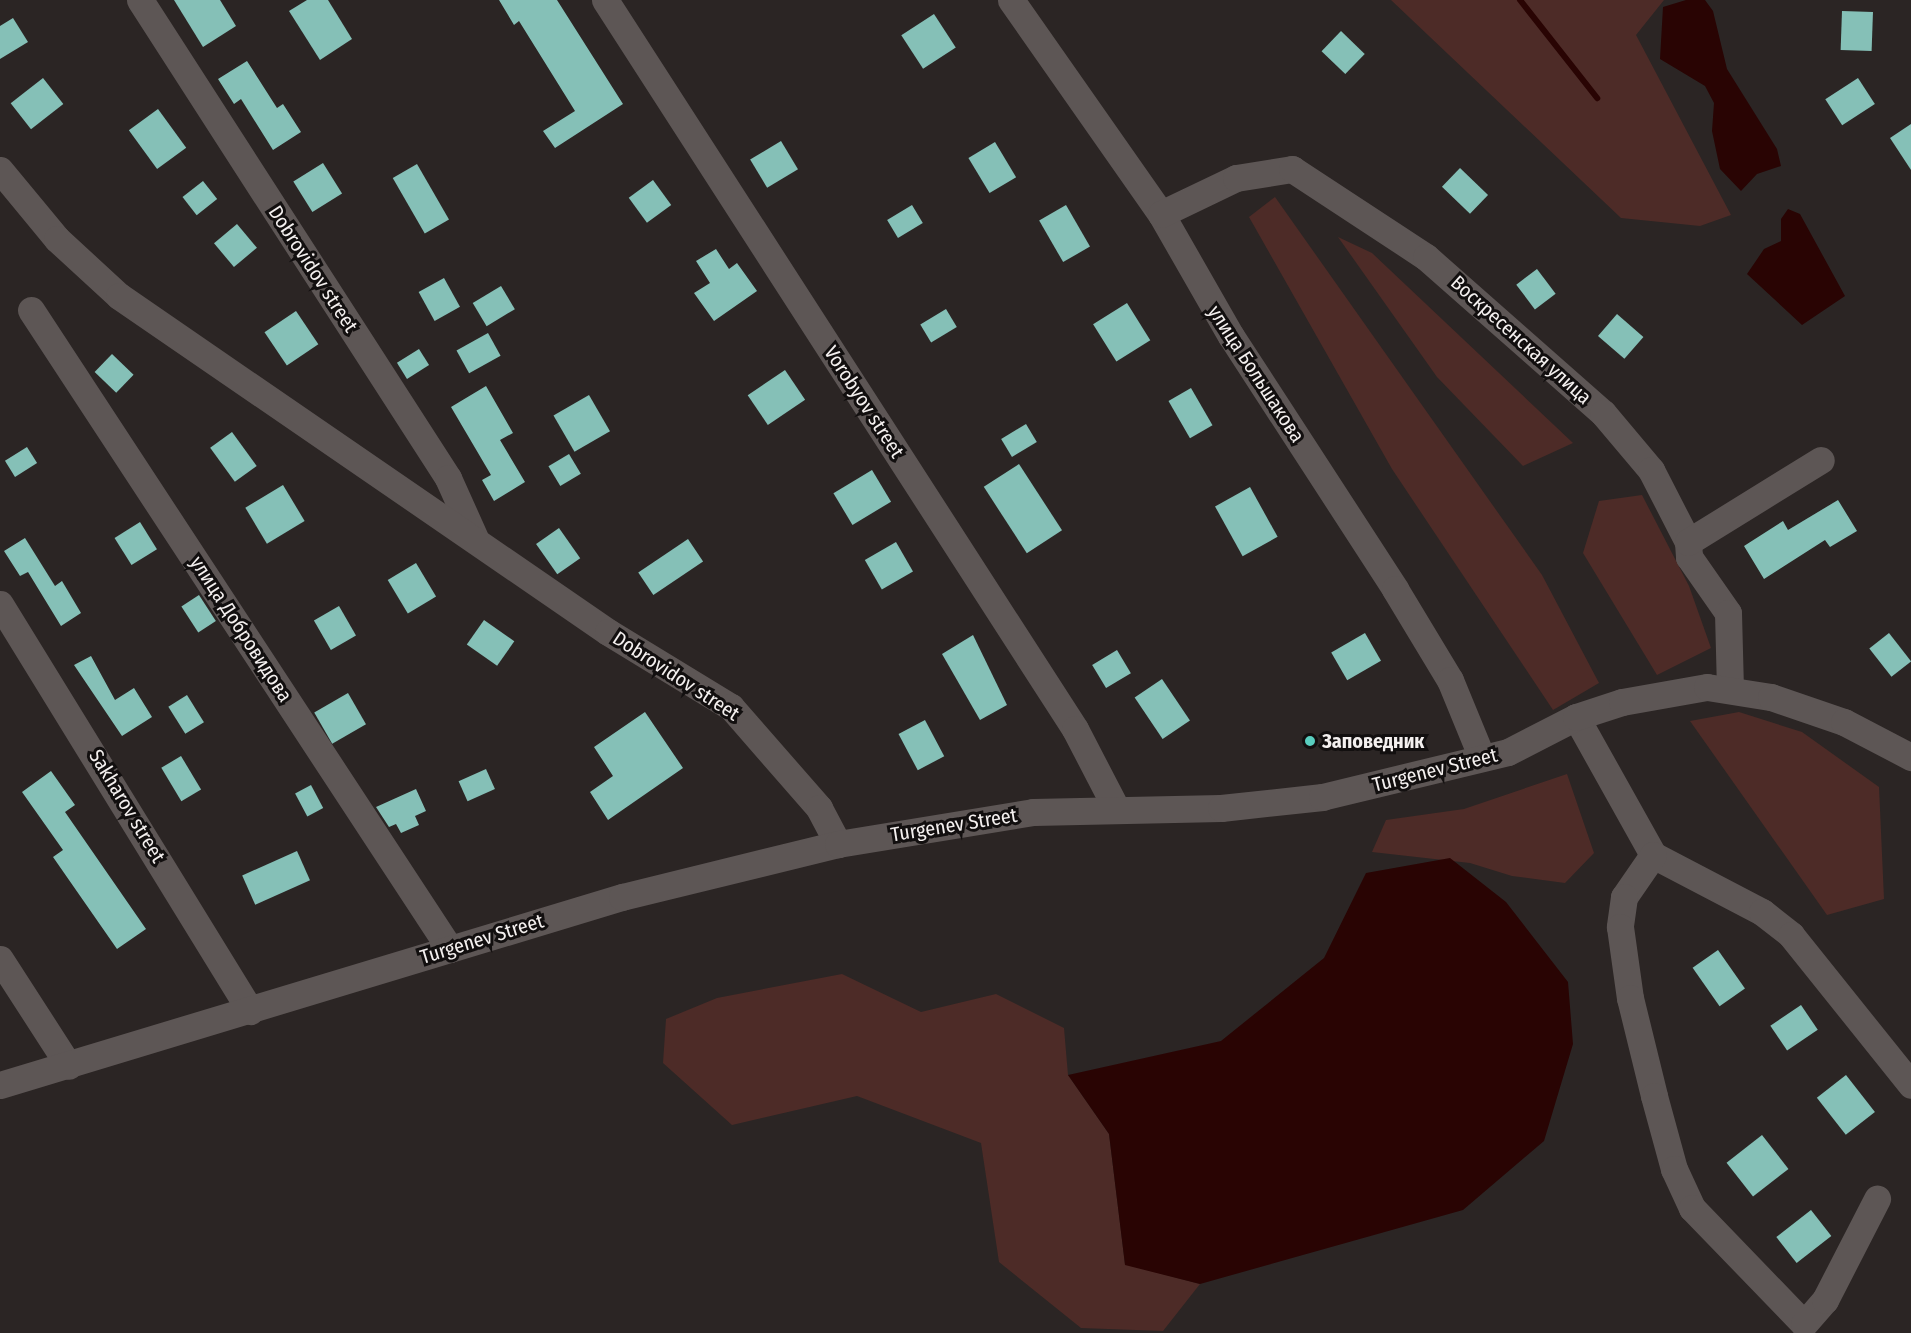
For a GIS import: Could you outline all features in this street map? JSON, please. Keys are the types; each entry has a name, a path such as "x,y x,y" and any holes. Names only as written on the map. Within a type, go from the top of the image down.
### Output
{"street":[{"name":"Dobrovidov street","path":"140,0 448,478 478,542"},
{"name":"Vorobyov street","path":"605,0 1075,729 1116,808"},
{"name":"улица Большакова","path":"1011,0 1161,214 1231,336 1450,680 1482,758"},
{"name":"Воскресенская улица","path":"1161,214 1236,178 1292,169 1426,257 1603,413 1651,470 1688,542 1689,557 1728,613 1730,690"},
{"name":"Dobrovidov street","path":"0,170 57,239 119,296 608,632 731,706 819,808 838,844"},
{"name":"улица Добровидова","path":"31,310 450,949"},
{"path":"1688,542 1821,460"},
{"name":"Sakharov street","path":"0,604 250,1011"},
{"name":"Turgenev Street","path":"0,1085 622,897 838,844 1033,812 1116,808 1221,808 1322,797 1508,752 1576,717 1622,702 1707,687 1772,697 1844,722 1911,758"},
{"path":"1576,717 1653,855 1762,912 1791,935 1911,1085"},
{"path":"1653,855 1624,897 1620,927 1630,998 1654,1096 1674,1169 1692,1208 1804,1324 1825,1300 1877,1199"},
{"path":"0,959 69,1066"}],"shaded area":[{"path":"1391,0 1664,0 1636,35 1731,215 1700,226 1621,218"},
{"path":"1686,0 1705,0 1713,11 1727,69 1777,149 1781,166 1757,174 1741,191 1720,169 1712,131 1714,103 1705,86 1660,59 1663,7"},
{"path":"1275,197 1542,575 1599,683 1553,710 1392,469 1249,217"},
{"path":"1788,209 1800,214 1845,296 1802,325 1747,274 1764,249 1781,241 1781,219"},
{"path":"1338,237 1372,253 1573,443 1523,466 1437,377"},
{"path":"1642,495 1689,586 1711,648 1657,675 1583,553 1599,501"},
{"path":"1739,712 1802,732 1879,787 1884,899 1827,915 1690,721"},
{"path":"1567,774 1594,853 1565,883 1512,876 1470,863 1372,852 1386,820 1464,809"},
{"path":"1450,858 1506,902 1568,982 1573,1044 1544,1141 1463,1210 1200,1284 1125,1265 1109,1134 1068,1075 1221,1041 1324,958 1366,873"},
{"path":"842,974 921,1012 996,994 1064,1028 1068,1075 1109,1134 1125,1264 1200,1284 1163,1331 1081,1328 999,1262 981,1143 857,1096 732,1125 663,1063 666,1019 717,998"}],"building":[{"path":"174,0 220,0 236,26 203,47"},
{"path":"307,0 328,0 352,39 320,60 289,11"},
{"path":"499,0 557,0 623,104 555,148 543,131 575,111 519,21 514,25"},
{"path":"1842,11 1873,12 1872,51 1841,50"},
{"path":"934,14 956,48 923,69 901,35"},
{"path":"13,18 28,42 0,59 0,26"},
{"path":"1341,31 1365,54 1345,74 1322,51"},
{"path":"247,61 277,108 283,104 301,132 273,150 241,99 234,104 218,79"},
{"path":"43,78 63,104 31,129 11,103"},
{"path":"1858,78 1875,104 1842,125 1825,99"},
{"path":"158,109 186,148 157,169 129,130"},
{"path":"1911,124 1911,170 1890,138"},
{"path":"781,141 798,169 767,188 750,160"},
{"path":"995,142 1016,177 990,193 968,158"},
{"path":"323,163 342,194 312,212 293,182"},
{"path":"417,164 449,219 425,233 393,178"},
{"path":"1460,168 1488,195 1470,214 1442,187"},
{"path":"653,180 671,205 647,223 629,198"},
{"path":"203,181 217,199 197,215 183,197"},
{"path":"912,205 923,223 898,238 887,220"},
{"path":"1066,205 1090,247 1063,262 1039,221"},
{"path":"237,224 257,248 234,267 214,243"},
{"path":"716,249 729,269 737,263 757,291 714,321 694,293 710,283 696,261"},
{"path":"1537,269 1556,294 1535,309 1516,285"},
{"path":"444,278 460,307 435,321 419,292"},
{"path":"501,286 515,309 487,326 473,303"},
{"path":"1127,303 1150,340 1116,362 1093,324"},
{"path":"946,309 957,327 931,342 920,324"},
{"path":"296,311 318,344 287,365 264,332"},
{"path":"1617,314 1643,337 1624,359 1598,336"},
{"path":"488,333 501,356 469,373 457,350"},
{"path":"419,349 429,365 407,379 397,363"},
{"path":"112,354 134,375 116,393 95,372"},
{"path":"785,370 805,400 768,425 748,395"},
{"path":"486,386 513,433 500,440 525,482 494,501 482,480 491,475 451,407"},
{"path":"1191,388 1212,425 1190,438 1168,401"},
{"path":"589,395 610,431 574,452 553,416"},
{"path":"1026,424 1037,442 1012,457 1001,439"},
{"path":"232,432 257,466 235,482 210,448"},
{"path":"27,447 37,463 15,477 5,461"},
{"path":"569,454 581,474 560,486 548,466"},
{"path":"1019,464 1062,530 1027,553 984,487"},
{"path":"872,470 891,502 852,525 833,493"},
{"path":"283,485 305,521 267,544 245,508"},
{"path":"1250,487 1278,537 1243,556 1215,506"},
{"path":"1838,500 1857,531 1830,547 1825,540 1764,579 1744,546 1783,521 1788,530"},
{"path":"140,522 157,549 132,565 115,538"},
{"path":"559,528 580,558 557,574 536,544"},
{"path":"25,538 55,586 62,581 81,613 61,626 28,572 20,576 4,551"},
{"path":"688,539 703,561 653,595 638,573"},
{"path":"896,542 913,571 882,589 865,560"},
{"path":"416,563 436,596 408,613 388,580"},
{"path":"199,595 216,621 198,632 181,606"},
{"path":"339,606 356,635 331,650 314,620"},
{"path":"484,620 514,641 497,666 467,645"},
{"path":"1365,633 1381,661 1347,680 1331,652"},
{"path":"1889,633 1911,661 1891,677 1869,648"},
{"path":"973,635 1007,705 980,720 942,654"},
{"path":"1117,650 1131,673 1106,688 1092,665"},
{"path":"91,656 115,700 134,688 152,717 122,736 74,665"},
{"path":"1162,679 1190,720 1163,739 1135,697"},
{"path":"348,693 366,724 332,744 314,712"},
{"path":"187,695 204,722 185,734 168,707"},
{"path":"645,712 683,768 608,820 590,792 613,776 594,747"},
{"path":"925,720 944,756 918,770 899,734"},
{"path":"181,756 201,789 181,801 161,768"},
{"path":"486,769 495,789 468,801 459,781"},
{"path":"51,771 75,805 65,812 146,929 117,949 53,857 63,850 22,792"},
{"path":"311,785 323,808 307,816 295,793"},
{"path":"416,789 426,811 415,816 419,825 401,833 396,824 389,827 376,807"},
{"path":"297,851 310,880 255,905 242,875"},
{"path":"1718,950 1745,989 1720,1006 1693,968"},
{"path":"1801,1005 1818,1030 1787,1051 1770,1026"},
{"path":"1846,1075 1875,1112 1846,1135 1817,1098"},
{"path":"1762,1135 1788,1169 1753,1197 1727,1163"},
{"path":"1811,1210 1831,1236 1797,1263 1776,1237"}],"waterway":[{"path":"1520,0 1597,98"}],"place":[{"name":"Заповедник","path":"1310,741"}]}
